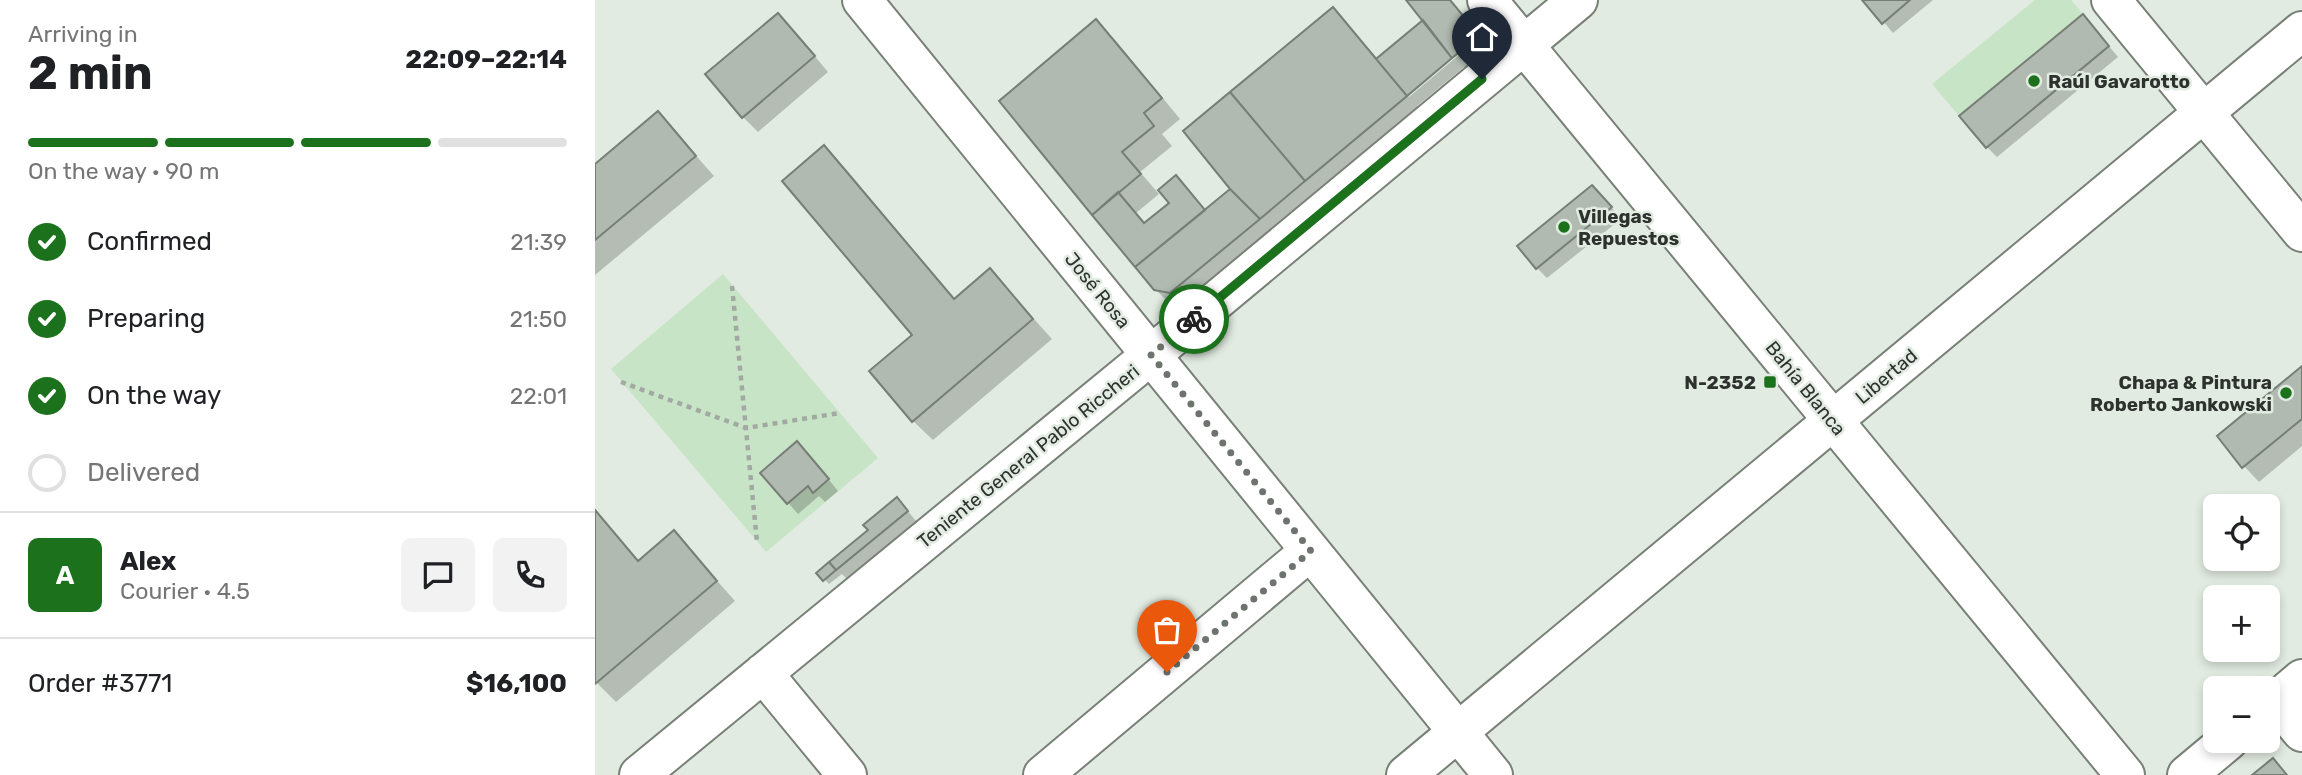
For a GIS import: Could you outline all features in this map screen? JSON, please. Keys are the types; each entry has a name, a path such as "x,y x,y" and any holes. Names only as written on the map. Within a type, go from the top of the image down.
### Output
{"street":[{"name":"José Rosa","path":"862,0 1493,775"},
{"name":"Bahía Blanca","path":"1487,0 2125,775"},
{"name":"Teniente General Pablo Riccheri","path":"639,775 1578,0"},
{"path":"2111,0 2302,232"},
{"name":"Libertad","path":"1406,775 2302,31"},
{"path":"1043,775 1311,551"},
{"path":"763,673 847,775"},
{"path":"2282,696 2302,732"},
{"path":"2187,775 2213,753"}],"path":[{"path":"732,286 757,542"},
{"path":"621,382 746,428 840,413"}],"green space":[{"path":"2035,0 2071,0 2083,14 1959,116 1932,84"},
{"path":"723,274 878,458 766,552 611,369"}],"building":[{"path":"1406,0 1450,0 1471,25 1468,45 1452,58"},
{"path":"1862,0 1910,0 1882,24"},
{"path":"1333,7 1407,96 1305,181 1230,92"},
{"path":"778,13 815,56 742,118 705,74"},
{"name":"Raúl Gavarotto","path":"2083,14 2109,46 1986,148 1959,116"},
{"path":"1096,19 1162,98 1144,113 1154,126 1122,152 1141,174 1092,215 999,101"},
{"path":"1423,20 1452,58 1407,96 1376,59"},
{"path":"1230,92 1305,181 1260,219 1230,189 1183,131"},
{"path":"658,111 696,156 595,240 595,164"},
{"path":"824,145 954,299 990,268 1033,319 912,422 869,371 912,335 782,181"},
{"path":"1176,175 1205,210 1135,267 1092,215 1118,192 1144,223 1169,203 1158,190"},
{"name":"Villegas Repuestos","path":"1592,185 1612,207 1536,269 1517,246"},
{"path":"1230,189 1260,219 1170,293 1154,290 1135,267"},
{"name":"Chapa & Pintura Roberto Jankowski","path":"2302,366 2302,419 2242,468 2217,436"},
{"path":"797,441 829,479 813,493 808,486 787,504 760,473"},
{"path":"897,497 908,511 836,570 829,562 868,530 863,525"},
{"path":"595,510 638,561 674,530 717,581 595,684"},
{"path":"829,562 836,570 823,581 816,573"},
{"path":"2273,758 2287,775 2252,775"}],"way so far":[{"path":"1167,672 1311,551 1151,355 1194,319"}],"place":[{"name":"Raúl Gavarotto","path":"2034,81"},
{"name":"Villegas Repuestos","path":"1564,227"},
{"name":"N-2352","path":"1770,382"},
{"name":"Chapa & Pintura Roberto Jankowski","path":"2286,393"}],"route":[{"path":"1194,319 1482,79"}]}
